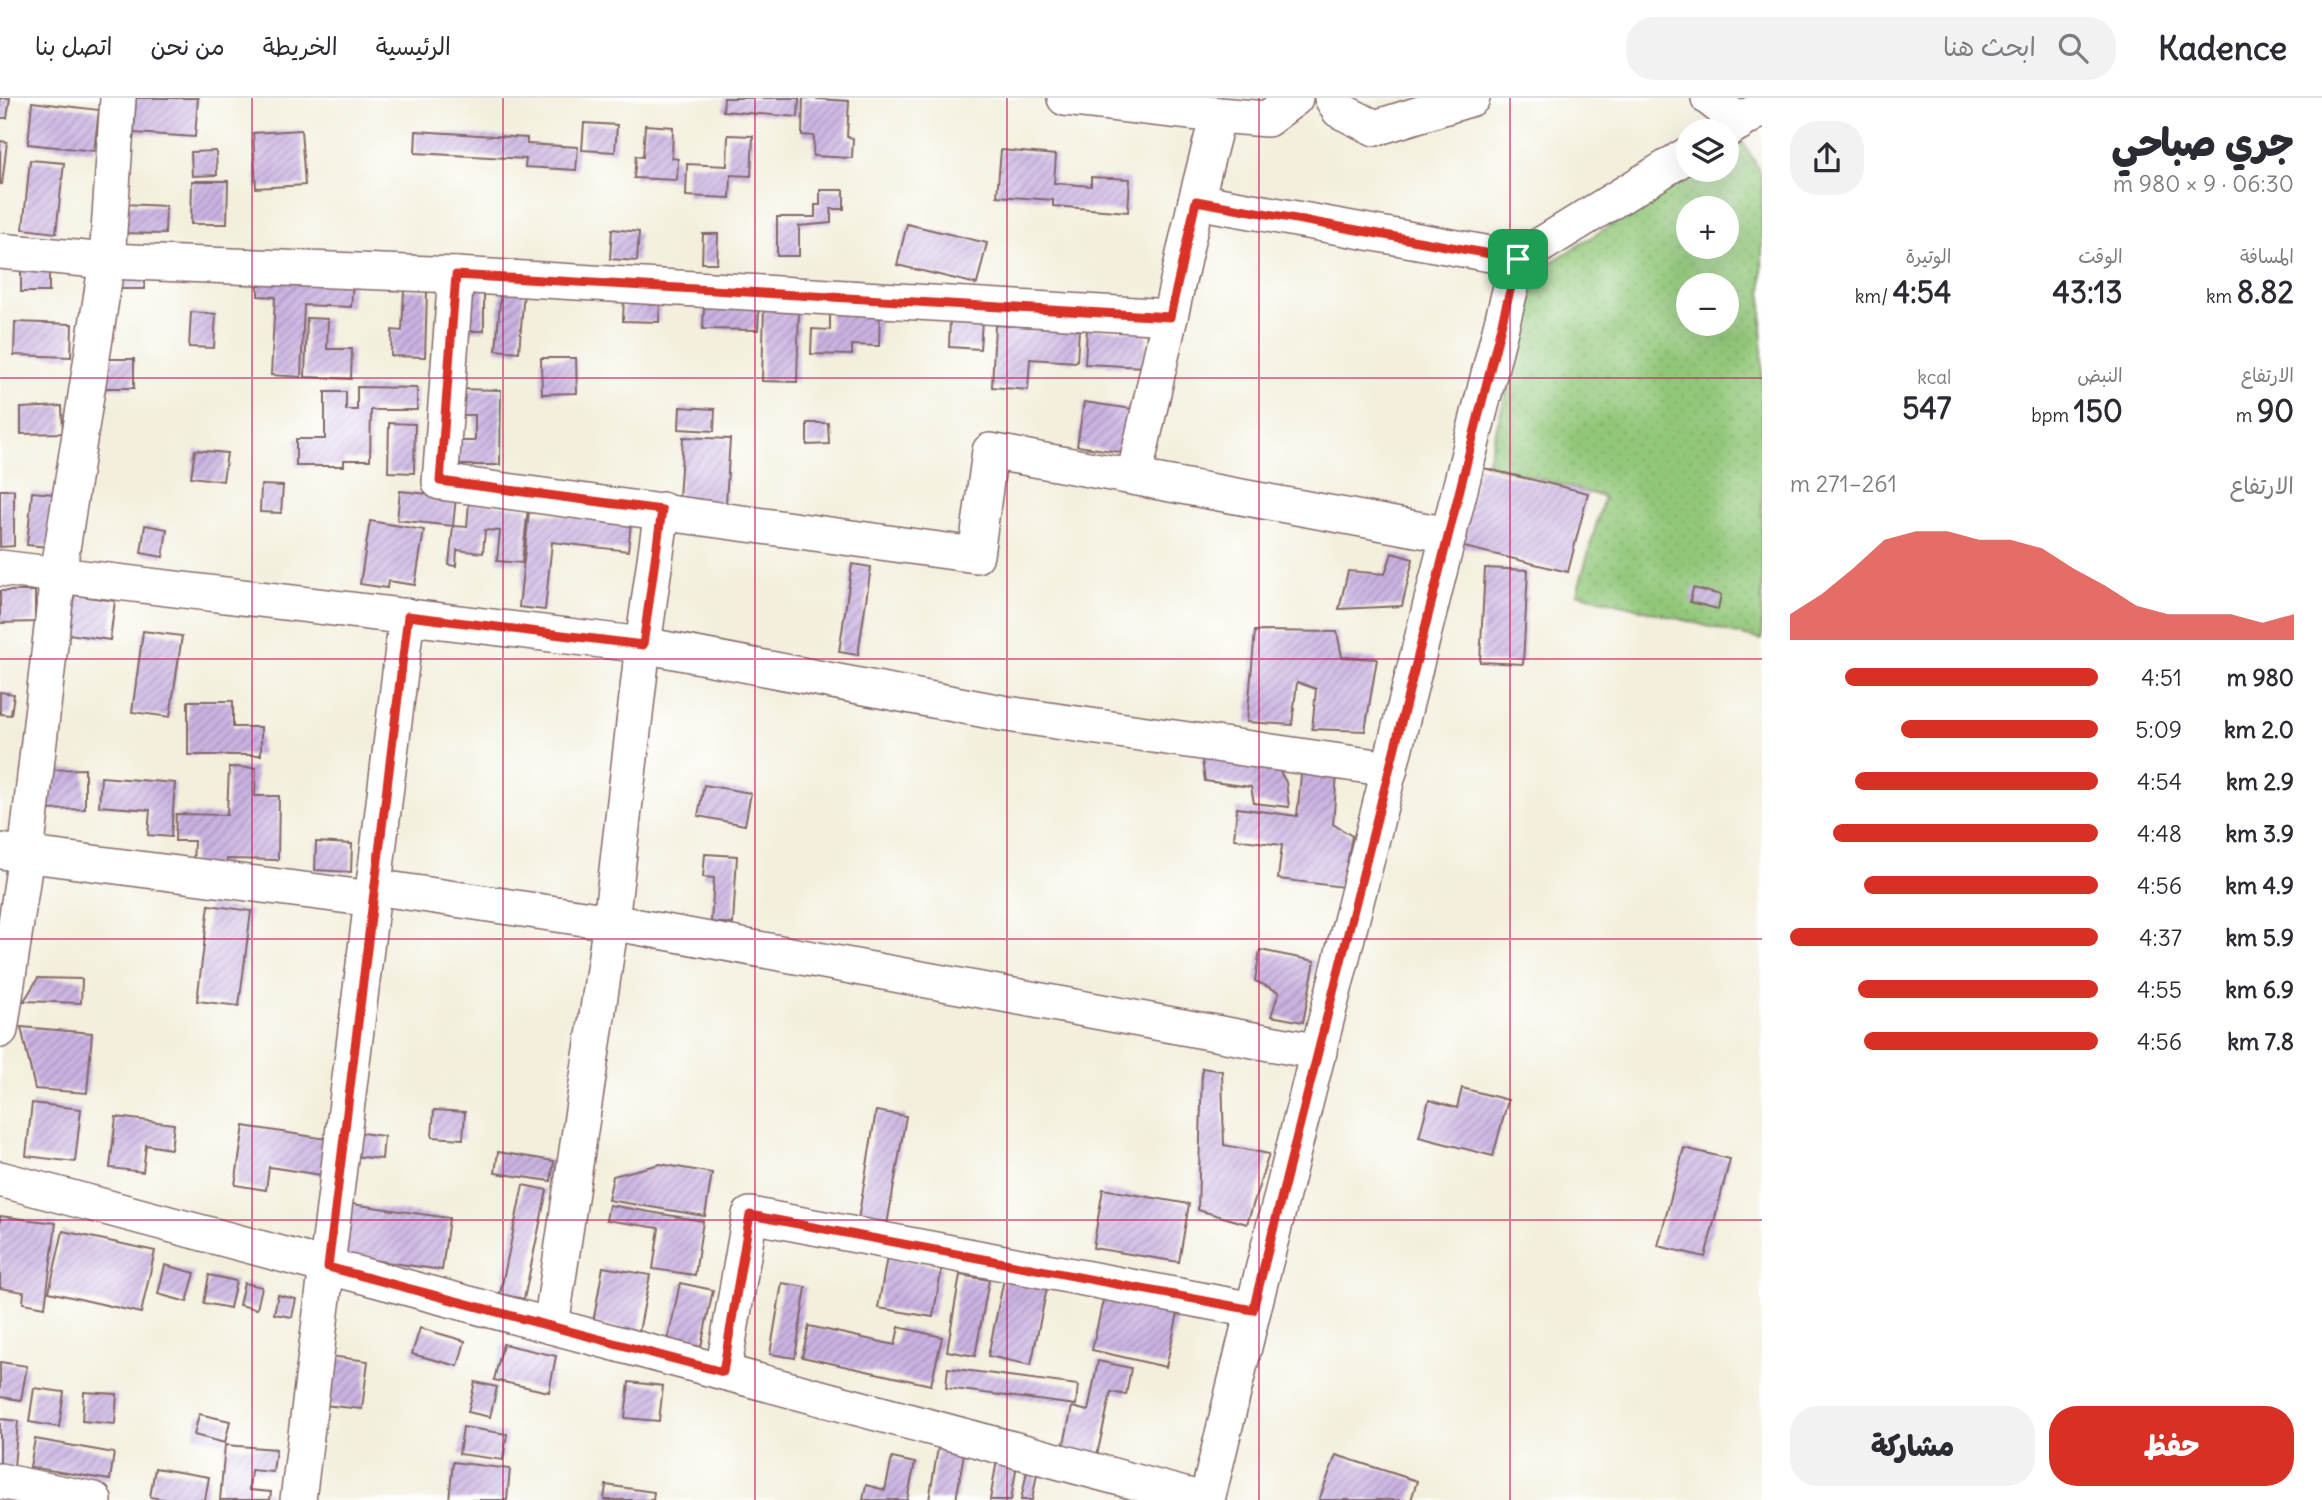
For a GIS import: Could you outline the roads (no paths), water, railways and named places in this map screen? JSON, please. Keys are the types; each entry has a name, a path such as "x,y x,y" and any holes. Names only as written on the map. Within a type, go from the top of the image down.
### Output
{"street":[{"path":"0,1030 13,853 107,261 118,98"},
{"path":"1065,98 1267,119 1294,98"},
{"path":"1332,98 1339,110 1375,128 1472,98"},
{"path":"1709,98 1742,121"},
{"path":"1135,477 1196,201 1218,115"},
{"path":"1196,201 1518,259 1676,162"},
{"path":"0,251 107,261 456,275 1170,317"},
{"path":"0,1179 1205,1500 1518,259"},
{"path":"456,275 440,481 976,555 990,451 1449,535"},
{"path":"551,1326 611,922 643,645 662,510"},
{"path":"0,568 643,645 1007,714 1390,769"},
{"path":"298,1500 408,616"},
{"path":"13,853 611,922 1319,1052"},
{"path":"723,1372 750,1215 1253,1310"},
{"path":"0,1481 94,1500"}]}
